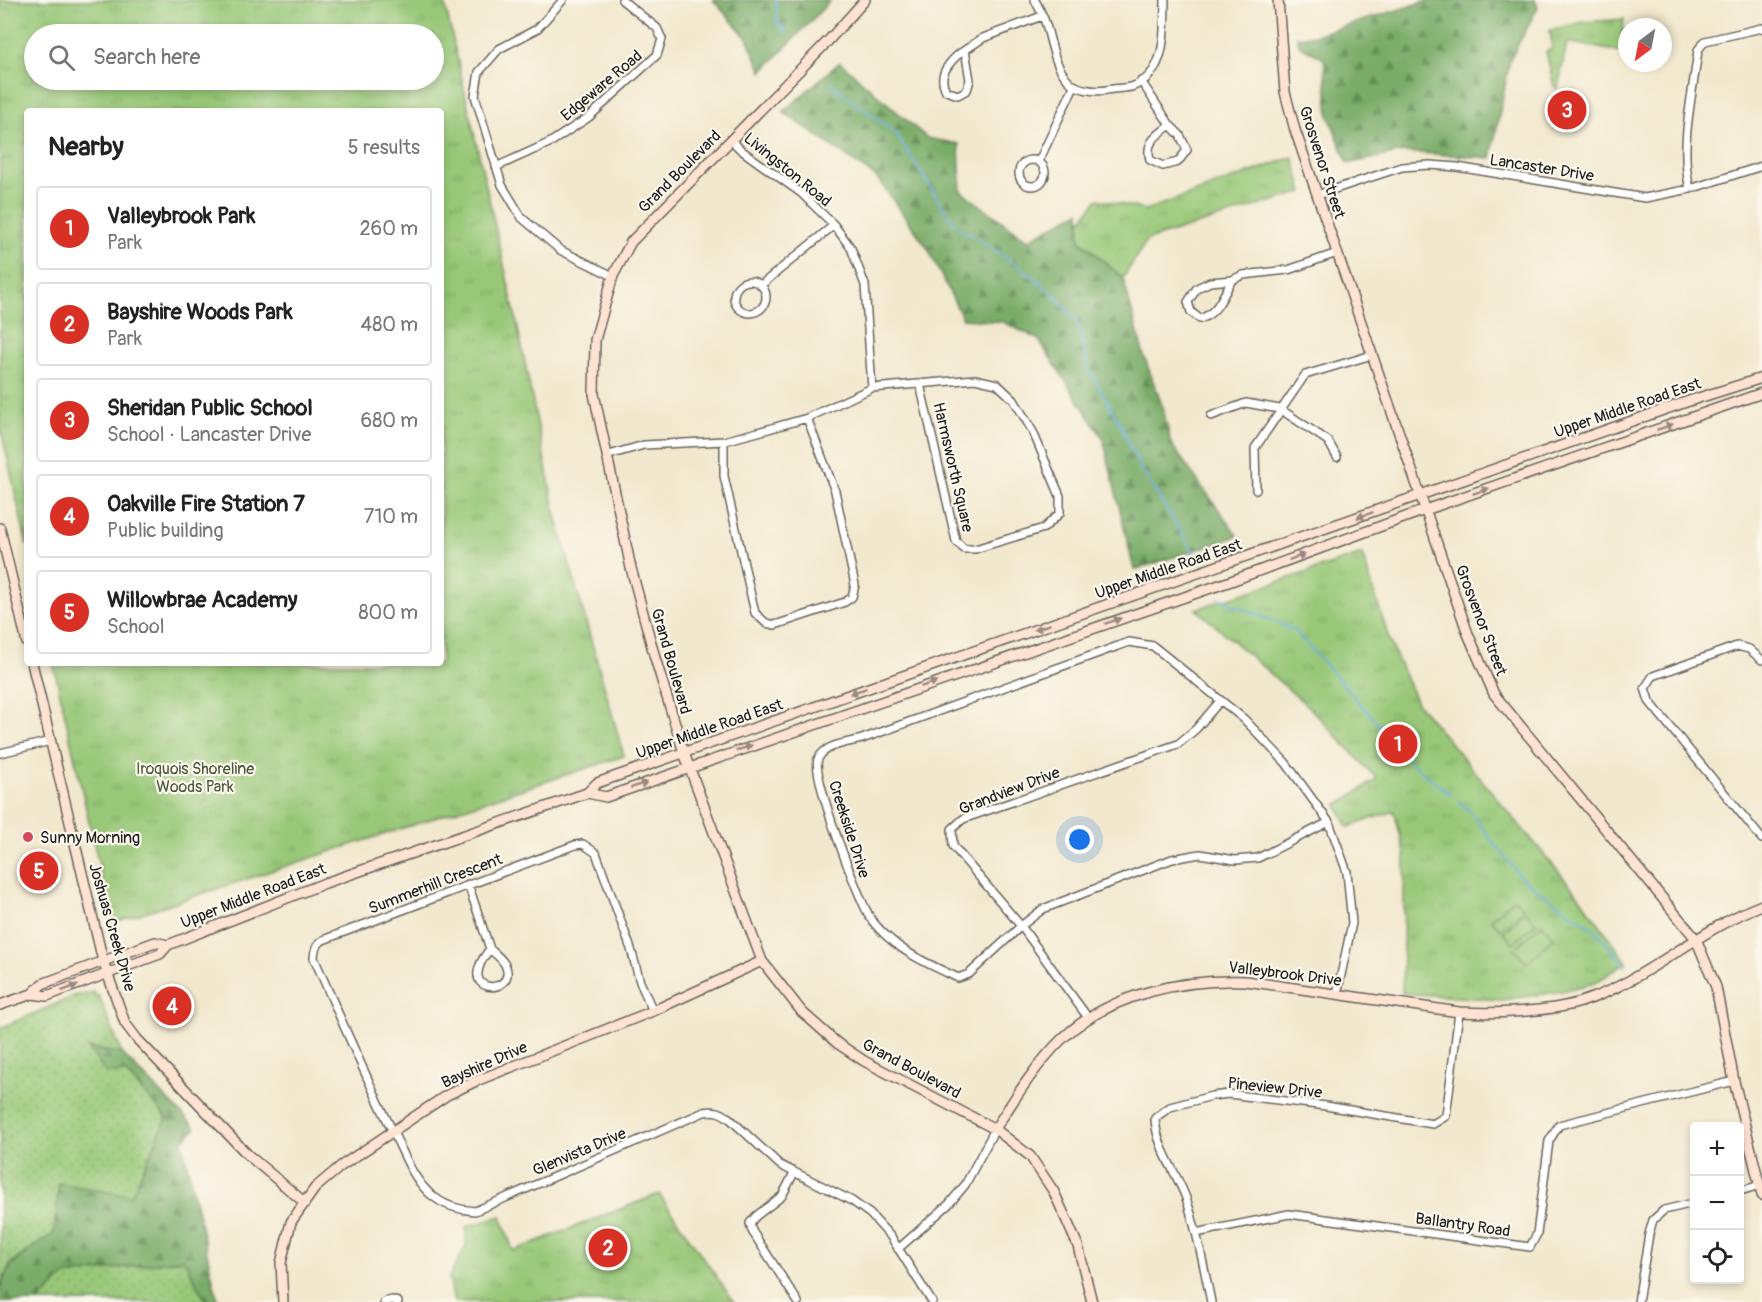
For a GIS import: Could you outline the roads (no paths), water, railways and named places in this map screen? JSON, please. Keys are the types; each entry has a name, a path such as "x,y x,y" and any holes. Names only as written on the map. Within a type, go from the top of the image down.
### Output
{"street":[{"path":"563,0 537,29 500,49 479,72 474,96 502,185 522,218 560,250 613,276"},
{"name":"Edgeware Road","path":"496,167 551,142 589,117 657,55 662,39 657,28 622,0"},
{"name":"Grand Boulevard","path":"865,0 828,41 631,242 613,276 595,340 594,394 609,455 631,568 655,658 684,753 762,962 802,1012 837,1043 864,1061 995,1129 1030,1156 1054,1192 1078,1246 1092,1302"},
{"path":"1035,0 1046,23 1052,51 1066,79 1074,86 1098,91 1134,86 1151,74 1159,59 1163,41 1165,0"},
{"name":"Grosvenor Street","path":"1278,0 1286,92 1295,130 1468,634 1494,694 1696,939 1716,987 1734,1081 1761,1190"},
{"path":"965,50 970,80 967,90 958,95 946,91 942,80 957,54 983,38 1042,16"},
{"path":"1690,189 1686,146 1698,50 1706,41 1762,28"},
{"path":"1141,81 1170,125 1180,135 1186,150 1178,162 1163,166 1150,160 1148,151 1151,141 1170,125"},
{"path":"1039,161 1074,86"},
{"name":"Livingston Road","path":"731,140 741,150 801,193 834,225 850,248 865,285 872,388"},
{"name":"Lancaster Drive","path":"1317,195 1402,167 1430,165 1457,167 1645,198 1690,189 1762,166"},
{"path":"761,285 834,225"},
{"path":"1232,280 1216,309 1208,316 1200,319 1191,312 1188,302 1197,288 1210,282 1232,280 1243,275 1288,270 1337,254"},
{"path":"751,281 761,285 766,294 761,308 752,312 738,308 734,298 741,284 751,281"},
{"path":"1256,490 1255,448 1305,375 1372,355"},
{"name":"Upper Middle Road East","path":"32,993 47,996 107,974 160,954 168,945 325,883 587,793 597,783 1421,496 1689,400 1762,378"},
{"name":"Harmsworth Square","path":"609,455 644,445 724,441 807,418 872,388 975,379 997,384 1014,400 1033,432 1060,496 1060,513 1044,528 975,549 964,549 956,541 920,384"},
{"name":"Upper Middle Road East","path":"587,793 606,797 1231,581 1425,510 1762,393"},
{"path":"1211,416 1246,403 1280,409 1328,441 1337,457"},
{"path":"724,441 724,476 755,613 766,623 775,625 845,602 852,597 855,585 835,490 807,418"},
{"path":"0,528 24,630"},
{"name":"Creekside Drive","path":"1329,822 1258,858 1235,860 1200,854 1172,859 1043,909 969,974 958,978 913,956 890,940 871,918 855,887 826,803 817,770 817,760 825,750 862,739 1129,642 1153,646 1244,719 1286,763 1329,822 1347,872 1352,923 1337,994"},
{"path":"1762,660 1749,649 1737,646 1653,676 1645,688 1650,701 1762,839"},
{"name":"Joshuas Creek Drive","path":"33,666 103,961 126,1023 137,1039 248,1155 304,1202"},
{"name":"Grandview Drive","path":"1089,1019 1021,926 953,846 952,829 963,819 1178,744 1196,729 1220,701"},
{"path":"0,753 51,741"},
{"name":"Summerhill Crescent","path":"392,1131 314,958 318,944 323,940 468,884 583,844 596,853 652,1011"},
{"path":"468,884 490,949 506,967 504,981 491,987 482,983 477,974 479,965 490,949"},
{"name":"Valleybrook Drive","path":"898,1249 949,1204 965,1185 995,1129 1039,1065 1063,1038 1102,1011 1142,994 1184,983 1214,980 1246,981 1459,1012 1487,1014 1558,1006 1581,1002 1628,981 1740,913 1762,905"},
{"name":"Upper Middle Road East","path":"0,1005 32,993 42,984 155,942 168,945"},
{"name":"Bayshire Drive","path":"283,1302 281,1263 291,1222 315,1188 341,1166 447,1095 476,1080 652,1011 762,962"},
{"name":"Pineview Drive","path":"1211,1302 1197,1233 1186,1199 1155,1132 1155,1118 1170,1107 1228,1094 1326,1106 1433,1124 1446,1116 1445,1106 1459,1012"},
{"name":"Ballantry Road","path":"1197,1233 1289,1214 1530,1247 1537,1234 1549,1141 1559,1125 1734,1081"},
{"name":"Glenvista Drive","path":"392,1131 413,1173 428,1192 456,1209 475,1211 704,1112 713,1111 729,1118 780,1165 852,1201 870,1214 891,1237 932,1302"},
{"path":"794,1173 782,1196 750,1223 752,1231 798,1302"},
{"path":"1744,1191 1761,1190"},
{"path":"1638,1302 1653,1220 1664,1210 1690,1204"},
{"path":"384,1302 392,1300 398,1302"}],"waterway":[{"path":"776,0 777,21 787,34"},
{"path":"831,83 895,132 954,224 1022,268 1056,297 1077,321 1088,367 1119,422 1141,469 1201,564"},
{"path":"1218,598 1294,630 1374,719 1404,757 1451,795"},
{"path":"1458,801 1468,809 1522,879 1594,929 1626,966"}],"place":[{"name":"Sheridan Public School","path":"1567,110"},
{"name":"Valleybrook Park","path":"1398,744"},
{"name":"Sunny Morning","path":"28,837"},
{"name":"Willowbrae Academy","path":"39,871"},
{"name":"Oakville Fire Station 7","path":"172,1006"},
{"name":"Bayshire Woods Park","path":"608,1248"}],"park label":[{"name":"Iroquois Shoreline Woods Park","path":"195,777"}]}
